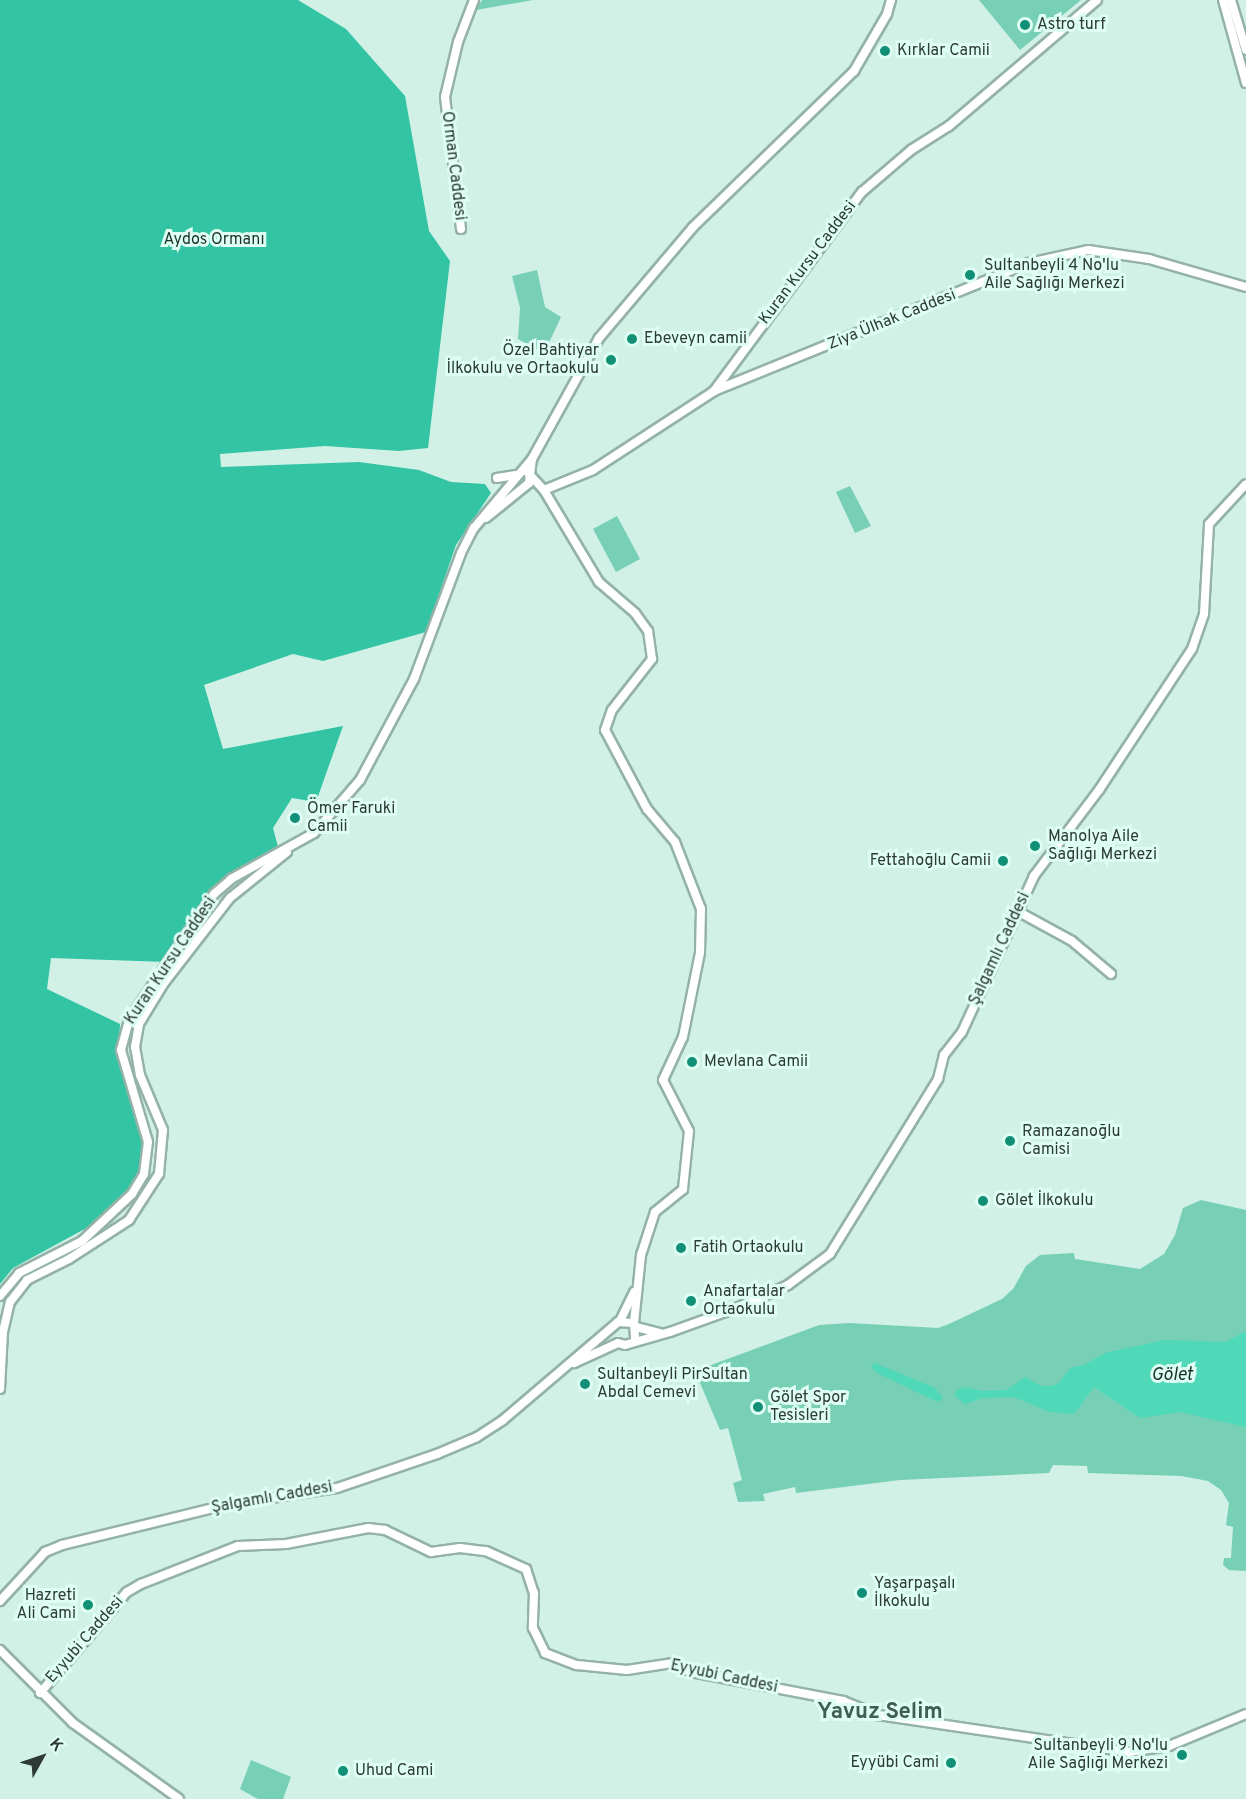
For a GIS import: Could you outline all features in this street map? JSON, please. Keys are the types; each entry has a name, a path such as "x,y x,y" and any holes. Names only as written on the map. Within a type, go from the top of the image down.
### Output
{"main road":[{"name":"Kuran Kursu Caddesi","path":"0,1296 20,1273 66,1250 101,1226 140,1182 148,1142 121,1050 129,1020 214,894 231,879 314,833 366,771 414,679 434,633 449,582 474,528 532,459 599,338 693,227 771,148 854,71 887,14 891,0"},
{"path":"1223,0 1246,83"},
{"path":"1232,0 1246,50"},
{"name":"Kuran Kursu Caddesi","path":"474,528 531,479 532,459"},
{"path":"531,479 517,485 512,481 497,478 519,473 531,479 544,490"},
{"name":"Kuran Kursu Caddesi","path":"0,1389 3,1332 10,1302 27,1280 69,1259 129,1220 159,1174 163,1130 140,1075 135,1047 139,1024 173,970 230,898 294,846"}],"street":[{"name":"Orman Caddesi","path":"461,229 445,98 458,42 474,0"},
{"name":"Kuran Kursu Caddesi","path":"544,490 593,470 714,391 862,192 911,150 949,126 1097,0"},
{"name":"Ziya Ülhak Caddesi","path":"714,391 1029,263 1088,250 1149,259 1246,287"},
{"name":"Şalgamlı Caddesi","path":"635,1339 661,1333 739,1307 788,1285 830,1254 938,1078 944,1055 962,1032 1034,876 1099,790 1192,649 1204,614 1209,524 1246,484"},
{"path":"544,490 599,582 635,613 648,631 652,659 612,710 605,730 647,809 675,842 701,909 700,953 684,1037 663,1080 689,1131 683,1189 655,1212 634,1290 620,1321 574,1363"},
{"path":"1019,912 1072,941 1111,974"},
{"path":"574,1363 618,1343 626,1345 635,1339 634,1290"},
{"path":"620,1321 661,1333"},
{"path":"613,1329 618,1343"},
{"name":"Şalgamlı Caddesi","path":"0,1601 45,1552 62,1545 226,1505 338,1488 457,1445 503,1420 574,1363"},
{"name":"Eyyubi Caddesi","path":"40,1693 127,1592 141,1584 238,1546 286,1544 368,1528 385,1530 431,1552 460,1548 486,1551 526,1569 534,1593 532,1628 545,1653 577,1665 627,1670 673,1663 691,1672 843,1701 878,1715 1129,1752 1169,1746 1246,1714"},
{"path":"0,1650 40,1693 89,1736 179,1799"}],"shaded area":[{"path":"482,0 533,0 476,10"},
{"name":"Astro turf","path":"979,0 1081,0 1020,50"},
{"path":"537,270 545,307 561,317 544,353 518,339 520,308 512,276"},
{"path":"850,486 871,526 855,533 836,492"},
{"path":"617,516 640,559 616,572 593,529"},
{"path":"1201,1200 1246,1210 1246,1571 1229,1570 1223,1565 1224,1558 1231,1558 1233,1527 1226,1525 1229,1503 1221,1490 1208,1481 1181,1476 1088,1473 1087,1466 1053,1465 1049,1473 900,1480 796,1493 795,1487 763,1494 765,1501 738,1502 733,1483 742,1480 728,1428 720,1430 695,1371 819,1325 850,1323 938,1328 1002,1299 1013,1289 1026,1266 1040,1255 1074,1253 1075,1259 1140,1269 1164,1254 1175,1235 1183,1208"},
{"path":"251,1760 291,1777 283,1799 258,1799 240,1789"}],"green space":[{"name":"Aydos Ormanı","path":"0,0 298,0 346,29 405,96 429,231 450,261 428,448 399,451 325,446 220,454 221,467 359,462 419,470 451,482 485,484 491,493 456,545 426,632 323,661 293,654 204,685 223,749 343,726 316,802 292,798 273,828 278,847 226,879 167,962 51,958 47,989 120,1024 119,1044 144,1125 142,1152 137,1178 103,1219 13,1268 0,1284"}],"water":[{"name":"Gölet","path":"1246,1331 1246,1427 1180,1412 1140,1418 1094,1387 1074,1414 1050,1412 1014,1397 982,1398 965,1404 955,1396 956,1391 964,1387 982,1391 1007,1390 1025,1377 1041,1386 1051,1386 1059,1383 1070,1368 1084,1365 1105,1353 1164,1340 1226,1342"},
{"path":"875,1363 935,1388 943,1398 938,1402 879,1374 871,1367"}],"place":[{"name":"Astro turf","path":"1025,25"},
{"name":"Kırklar Camii","path":"885,51"},
{"name":"Sultanbeyli 4 No'lu Aile Sağlığı Merkezi","path":"970,275"},
{"name":"Ebeveyn camii","path":"632,339"},
{"name":"Özel Bahtiyar İlkokulu ve Ortaokulu","path":"611,360"},
{"name":"Ömer Faruki Camii","path":"295,818"},
{"name":"Manolya Aile Sağlığı Merkezi","path":"1035,846"},
{"name":"Fettahoğlu Camii","path":"1003,861"},
{"name":"Mevlana Camii","path":"692,1062"},
{"name":"Ramazanoğlu Camisi","path":"1010,1141"},
{"name":"Gölet İlkokulu","path":"983,1201"},
{"name":"Fatih Ortaokulu","path":"681,1248"},
{"name":"Anafartalar Ortaokulu","path":"691,1301"},
{"name":"Sultanbeyli PirSultan Abdal Cemevi","path":"585,1384"},
{"name":"Gölet Spor Tesisleri","path":"758,1407"},
{"name":"Yaşarpaşalı İlkokulu","path":"862,1593"},
{"name":"Hazreti Ali Cami","path":"88,1605"},
{"name":"Sultanbeyli 9 No'lu Aile Sağlığı Merkezi","path":"1182,1755"},
{"name":"Eyyübi Cami","path":"951,1763"},
{"name":"Uhud Cami","path":"343,1771"}],"district":[{"name":"Yavuz Selim","path":"880,1713"}]}
